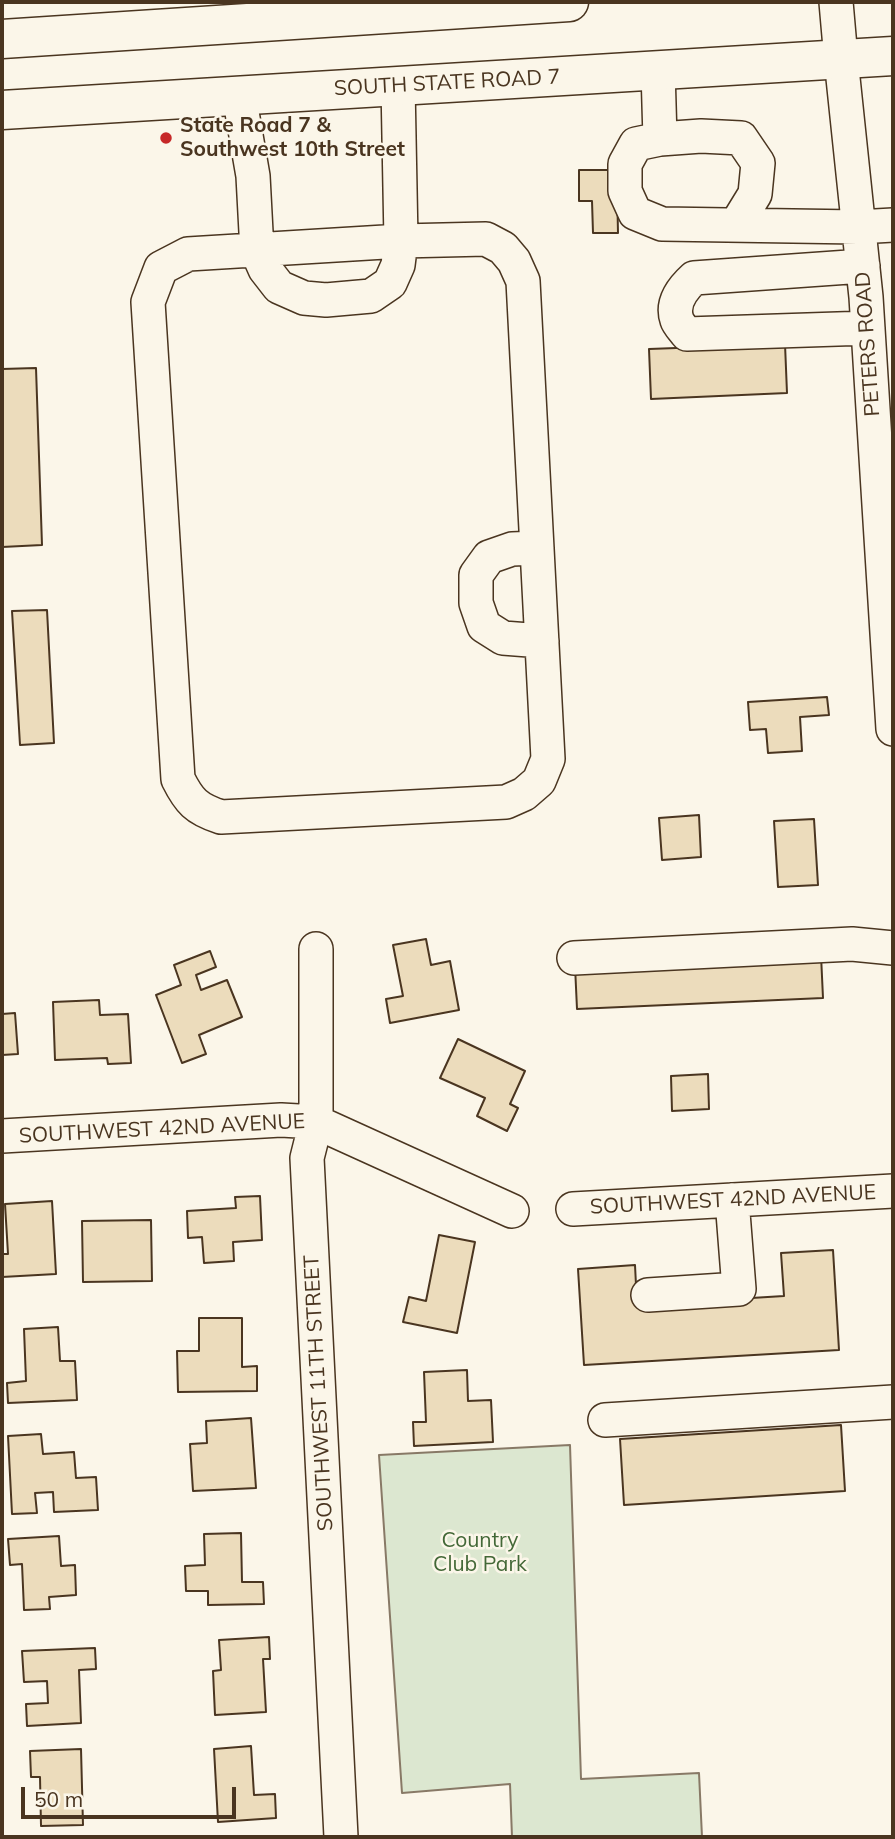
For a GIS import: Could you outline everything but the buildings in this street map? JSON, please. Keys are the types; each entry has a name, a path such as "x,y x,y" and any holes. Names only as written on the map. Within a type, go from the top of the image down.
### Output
{"main road":[{"path":"2,38 569,2"},
{"name":"SOUTH STATE ROAD 7","path":"2,110 893,56"}],"street":[{"name":"PETERS ROAD","path":"836,2 859,227 872,298 888,558 893,729"},
{"path":"658,70 660,139"},
{"path":"239,95 253,176 257,251 265,269 279,287 304,298 326,300 371,296 390,283 398,265 401,241 398,85"},
{"path":"736,225 755,194 758,163 741,138 702,136 636,144 625,163 625,191 635,213 662,224 859,227 893,225"},
{"path":"486,239 503,248 514,261 523,281 548,759 539,781 524,794 506,802 221,817 204,812 188,799 178,779 148,302 161,268 188,254 401,241 486,239"},
{"path":"537,548 512,550 489,557 476,575 476,604 484,626 503,638 542,641"},
{"path":"573,958 852,944 893,948"},
{"name":"SOUTHWEST 11TH STREET","path":"316,949 316,1122 307,1158 341,1837"},
{"name":"SOUTHWEST 42ND AVENUE","path":"2,1136 281,1120 316,1122 512,1211"},
{"name":"SOUTHWEST 42ND AVENUE","path":"573,1209 893,1191"},
{"path":"648,1295 739,1289 732,1200"},
{"path":"605,1420 893,1402"}],"green space":[{"name":"Country Club Park","path":"570,1445 581,1779 699,1773 702,1837 512,1837 510,1784 402,1793 379,1455"}],"place":[{"name":"State Road 7 & Southwest 10th Street","path":"166,138"}]}
